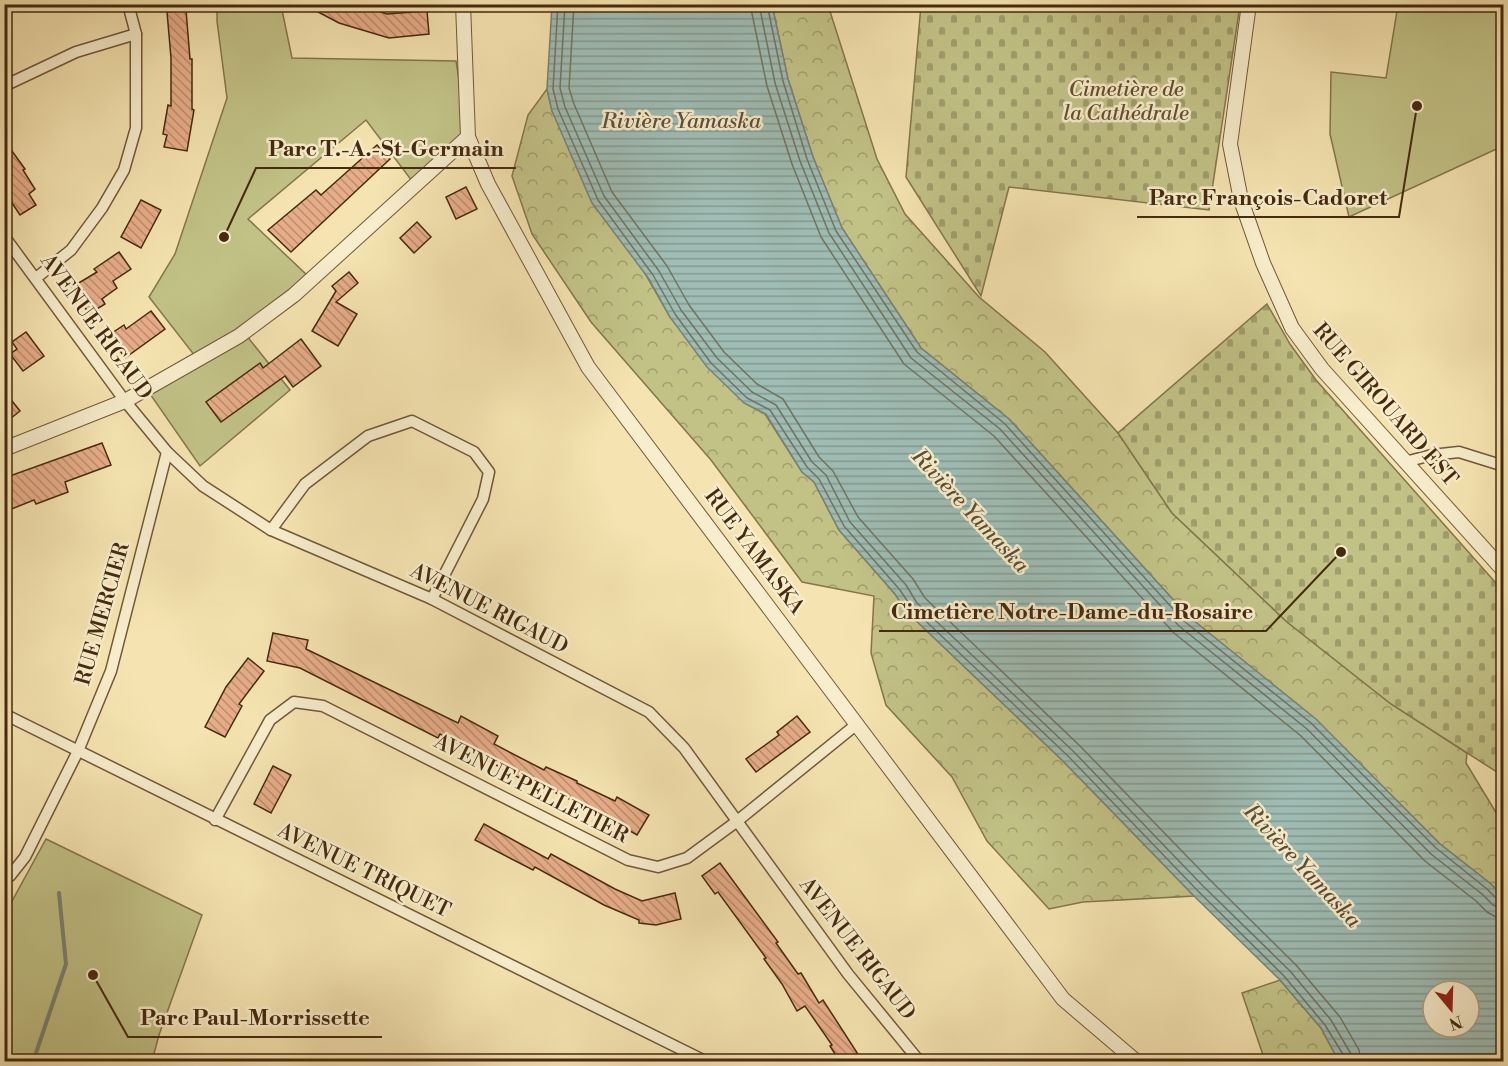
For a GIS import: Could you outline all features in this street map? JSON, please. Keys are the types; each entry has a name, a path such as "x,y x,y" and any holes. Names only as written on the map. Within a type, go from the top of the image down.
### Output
{"street":[{"path":"36,278 71,250 102,208 124,170 136,128 136,34 128,4"},
{"name":"RUE YAMASKA","path":"463,4 468,137 488,184 588,367 1063,999 1137,1062"},
{"name":"RUE GIROUARD EST","path":"1248,4 1230,144 1244,210 1263,263 1292,328 1322,369 1503,571"},
{"path":"4,86 76,52 136,34"},
{"path":"4,449 125,401 239,336 294,296 468,137"},
{"name":"AVENUE RIGAUD","path":"4,236 125,401 166,452 203,486 271,530 432,599 649,712 684,748 848,974 920,1062"},
{"path":"271,530 305,484 368,436 412,421 474,452 489,472 483,499 432,599"},
{"name":"RUE MERCIER","path":"7,877 25,857 78,752 111,671 166,452"},
{"path":"1405,462 1432,455 1458,452 1503,466"},
{"name":"AVENUE PELLETIER","path":"215,820 270,720 294,702 323,706 628,860 658,867 687,858 736,822 857,724"},
{"name":"AVENUE TRIQUET","path":"4,714 707,1062"}],"green space":[{"path":"217,5 281,5 292,58 456,61 468,137 415,185 366,120 248,219 310,278 242,330 290,390 200,466 150,394 199,361 149,297 175,254 227,98"},
{"path":"772,5 828,5 877,159 905,214 979,297 1045,352 1118,433 1172,513 1287,622 1391,704 1467,753 1466,763 1503,824 1503,897 1491,884 1440,844 1315,719 1188,616 1009,419 921,348 842,228 813,157 788,79"},
{"name":"Cimetière de la Cathédrale","path":"921,5 1240,5 1209,210 1009,187 981,296 906,177"},
{"path":"1398,5 1503,5 1503,146 1349,217 1330,134 1331,72 1386,78"},
{"path":"547,89 552,111 670,317 744,403 765,414 802,472 814,482 839,530 895,594 907,612 1063,761 1194,896 1083,902 1049,909 987,841 952,777 886,705 871,653 874,596 802,582 711,460 591,322 532,234 512,176 528,115"},
{"path":"1267,304 1290,344 1316,380 1503,591 1503,776 1391,704 1287,622 1172,513 1118,433"},
{"path":"46,839 202,915 159,1035 152,1061 5,1061 5,914"},
{"path":"1280,980 1321,1028 1341,1061 1265,1061 1242,993"}],"water":[{"name":"Rivière Yamaska","path":"552,5 772,5 788,79 813,157 842,228 921,348 1009,419 1188,616 1316,719 1440,844 1491,884 1503,897 1503,1061 1341,1061 1321,1028 1280,980 1194,896 1063,761 907,612 895,594 839,530 814,482 802,472 766,414 744,403 707,367 670,317 649,279 592,203 552,111 547,89"}],"building":[{"path":"303,4 356,4 387,14 427,11 429,34 389,38 339,23"},
{"path":"186,10 190,59 192,59 192,109 194,110 187,151 164,147 167,135 163,134 168,105 171,106 171,58 167,12"},
{"path":"4,140 25,169 23,170 35,189 29,194 36,205 20,215 4,191"},
{"path":"377,145 390,159 291,252 268,230 316,190 321,195"},
{"path":"466,187 477,209 456,219 446,197"},
{"path":"141,200 161,210 141,248 121,237"},
{"path":"417,222 431,237 414,253 400,238"},
{"path":"119,252 131,269 113,281 117,288 102,299 105,304 89,314 72,287 97,272 94,269"},
{"path":"349,272 358,283 336,302 357,314 338,346 312,331 336,291 332,286"},
{"path":"151,311 165,329 125,358 109,335 124,325 126,329"},
{"path":"26,332 44,356 23,371 10,354 17,349 12,342"},
{"path":"301,339 321,366 293,387 285,376 221,422 206,402 260,363 263,368"},
{"path":"4,391 20,411 10,419 4,411"},
{"path":"102,443 111,465 65,482 68,492 36,504 34,500 4,512 4,478"},
{"path":"273,633 308,640 306,649 458,723 461,716 498,736 494,744 544,770 546,767 615,801 617,797 649,815 637,835 597,812 533,782 532,785 440,734 438,738 300,668 267,661"},
{"path":"248,658 264,671 239,704 242,706 225,737 205,727 226,687"},
{"path":"797,716 810,732 756,772 746,759 779,735 777,732"},
{"path":"273,766 291,775 271,813 254,804"},
{"path":"484,824 548,859 551,854 642,901 675,893 681,919 656,925 639,923 639,920 604,905 535,867 533,870 475,840"},
{"path":"720,863 778,942 776,943 798,974 801,973 819,1003 823,1000 863,1062 840,1062 830,1046 832,1045 805,1006 797,1011 782,984 764,959 766,958 718,892 715,894 702,876"}],"waterway":[{"path":"33,1062 66,964 59,893"}],"place":[{"name":"Parc François-Cadoret","path":"1417,106"},
{"name":"Parc T.-A.-St-Germain","path":"224,237"},
{"name":"Cimetière Notre-Dame-du-Rosaire","path":"1341,552"},
{"name":"Parc Paul-Morrissette","path":"93,975"}]}
